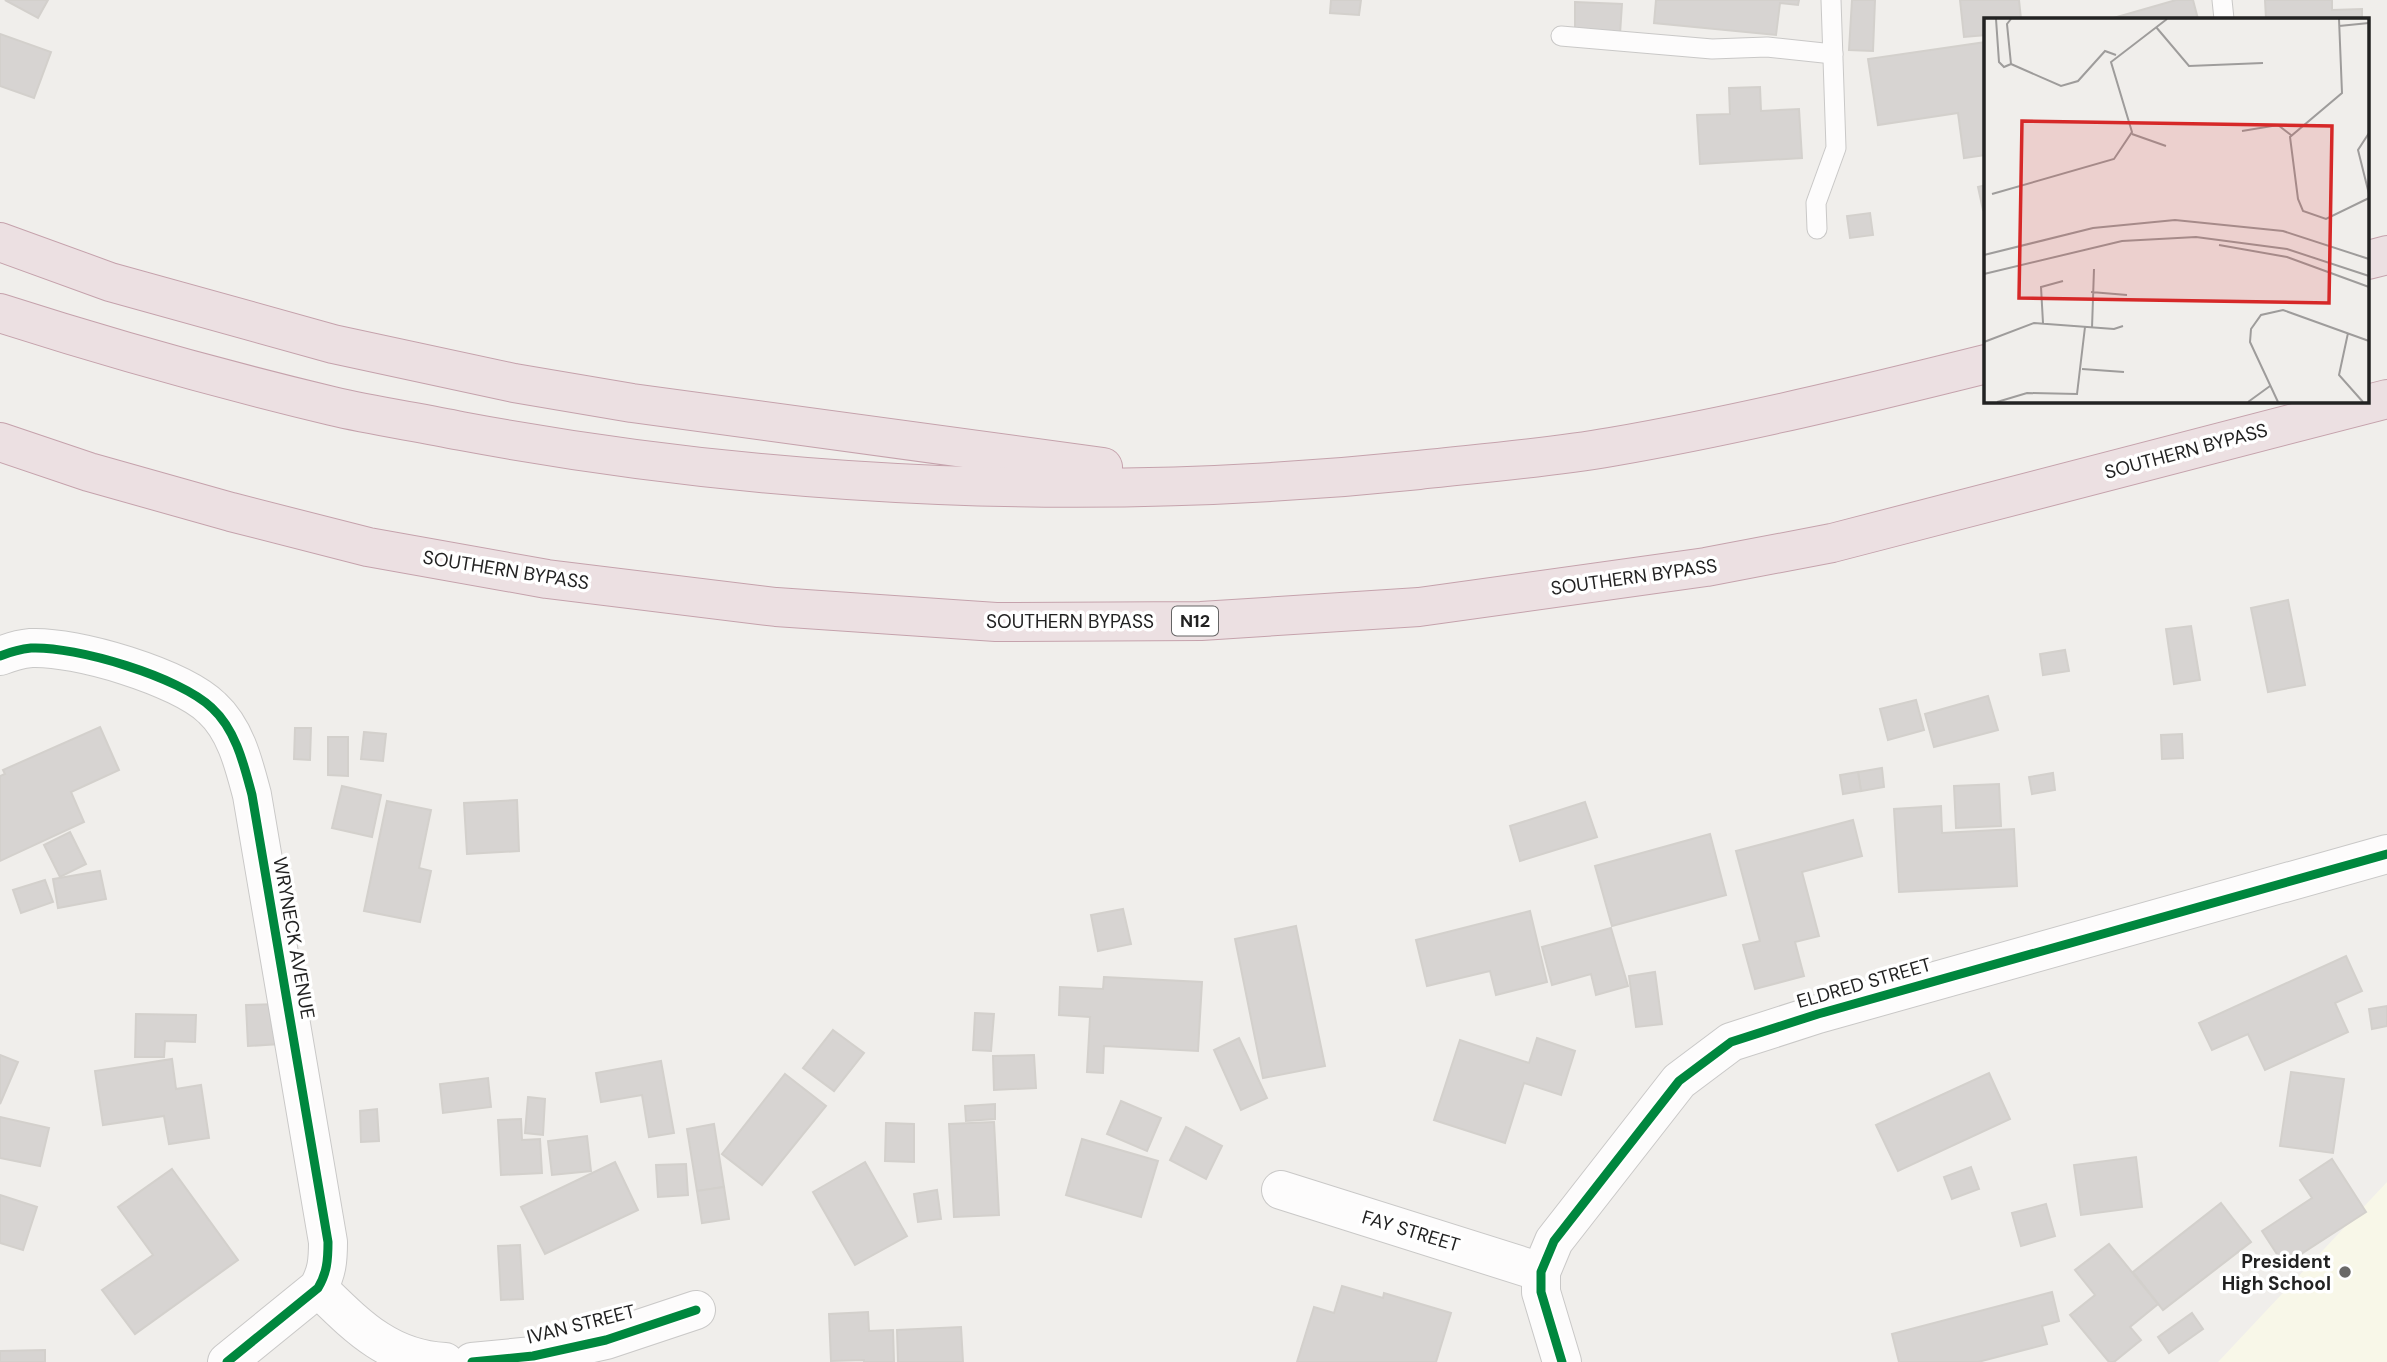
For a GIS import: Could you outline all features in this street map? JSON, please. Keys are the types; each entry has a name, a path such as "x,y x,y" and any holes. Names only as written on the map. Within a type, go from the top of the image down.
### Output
{"highway":[{"path":"0,242 110,282 333,344 514,383 632,403 1236,485"},
{"path":"2370,259 2387,255"},
{"path":"0,313 70,336 335,407 556,448 715,469 898,483 1035,487 1236,485 1364,476 1608,448 1833,402 1984,364"},
{"name":"SOUTHERN BYPASS","path":"0,442 89,472 368,547 547,579 776,607 996,622 1201,621 1419,607 1706,567 1832,543 2387,398"},
{"path":"0,457 89,472"}],"street":[{"name":"WRYNECK AVENUE","path":"0,656 31,648 57,650 89,655 132,667 176,685 212,708 230,732 252,795 328,1242 325,1275 318,1288"},
{"name":"ELDRED STREET","path":"1541,1272 1554,1241 1570,1217 1679,1081 1731,1042 1818,1014 2387,854"},
{"name":"FAY STREET","path":"1281,1190 1541,1272"},
{"path":"1541,1272 1541,1292 1562,1362"},
{"path":"227,1362 318,1288 354,1323 387,1348 421,1361 445,1362"},
{"name":"IVAN STREET","path":"472,1362 534,1356 606,1340 696,1310"}],"lane":[{"path":"1816,229 1816,203 1836,148 1831,0"},
{"path":"2222,0 2224,18"},
{"path":"1561,36 1712,50 1767,47 1833,54"}],"shaded area":[{"name":"President High School","path":"2387,1182 2387,1362 2218,1362 2219,1361"}],"building":[{"path":"5,0 48,0 38,18"},
{"path":"1331,0 1361,0 1359,15 1330,13"},
{"path":"1656,0 1799,0 1798,5 1780,3 1776,35 1654,23"},
{"path":"1852,0 1875,0 1873,51 1849,50"},
{"path":"1960,0 2019,0 2021,18 1984,18 1984,35 1964,37"},
{"path":"2176,0 2193,0 2198,18 2113,18"},
{"path":"2265,0 2332,0 2332,10 2362,9 2362,18 2266,18"},
{"path":"1575,2 1622,4 1620,34 1575,32"},
{"path":"0,34 51,52 34,98 0,86"},
{"path":"1984,42 1984,155 1964,158 1958,113 1878,125 1868,59"},
{"path":"1760,87 1761,111 1799,109 1802,158 1700,164 1697,115 1730,114 1729,88"},
{"path":"1984,186 1983,210 1978,187"},
{"path":"1870,213 1873,235 1850,238 1847,216"},
{"path":"2288,600 2305,685 2268,692 2251,608"},
{"path":"2191,626 2200,680 2174,684 2166,629"},
{"path":"2065,650 2069,671 2043,675 2040,654"},
{"path":"1988,696 1998,730 1934,747 1925,714"},
{"path":"1916,700 1924,730 1888,740 1880,709"},
{"path":"100,727 119,770 71,792 84,822 0,861 0,776 5,774 3,770"},
{"path":"295,728 311,728 310,760 294,759"},
{"path":"364,732 386,734 383,761 361,759"},
{"path":"2182,734 2183,758 2162,759 2161,735"},
{"path":"328,737 348,737 348,776 328,775"},
{"path":"1882,768 1884,787 1861,791 1858,772"},
{"path":"1858,772 1861,791 1843,794 1840,775"},
{"path":"2053,773 2055,790 2032,794 2029,777"},
{"path":"1999,784 2001,826 1956,828 1954,786"},
{"path":"342,786 381,795 372,837 332,828"},
{"path":"517,800 519,851 467,854 464,803"},
{"path":"387,801 431,810 419,868 431,871 420,922 364,911"},
{"path":"1585,802 1597,837 1520,861 1510,826"},
{"path":"1941,806 1942,833 2014,829 2017,886 1899,892 1894,809"},
{"path":"1853,820 1862,856 1802,872 1819,936 1795,942 1804,976 1755,989 1743,945 1760,941 1736,851"},
{"path":"70,832 86,864 60,877 44,845"},
{"path":"1710,834 1726,895 1612,926 1595,866"},
{"path":"100,871 106,899 58,908 53,879"},
{"path":"45,880 53,902 21,913 13,890"},
{"path":"1123,909 1131,944 1098,951 1091,915"},
{"path":"1530,911 1547,982 1496,995 1490,971 1427,986 1416,940"},
{"path":"1296,926 1325,1066 1263,1078 1235,939"},
{"path":"1611,928 1628,986 1596,995 1591,974 1552,985 1542,947"},
{"path":"2346,956 2362,991 2335,1003 2348,1032 2265,1070 2248,1034 2212,1050 2199,1023"},
{"path":"1655,972 1662,1024 1636,1027 1629,976"},
{"path":"1104,977 1202,982 1198,1051 1104,1046 1103,1073 1087,1072 1090,1017 1059,1015 1060,987 1103,989"},
{"path":"278,1004 280,1044 248,1046 246,1005"},
{"path":"2387,1006 2387,1026 2372,1029 2369,1009"},
{"path":"975,1013 994,1014 991,1051 973,1050"},
{"path":"136,1014 196,1015 195,1042 165,1041 164,1057 135,1057"},
{"path":"833,1030 864,1053 834,1091 803,1068"},
{"path":"1239,1038 1267,1098 1241,1110 1214,1050"},
{"path":"1537,1038 1575,1051 1561,1095 1524,1083 1505,1143 1434,1120 1460,1040 1529,1063"},
{"path":"0,1055 18,1062 0,1104"},
{"path":"1034,1055 1036,1088 994,1090 993,1056"},
{"path":"172,1059 176,1089 201,1085 209,1138 169,1144 164,1116 103,1125 95,1071"},
{"path":"661,1061 674,1133 649,1137 642,1095 601,1102 596,1073"},
{"path":"2291,1072 2344,1079 2333,1153 2280,1146"},
{"path":"1989,1073 2010,1119 1898,1171 1876,1125"},
{"path":"785,1074 826,1106 762,1185 722,1154"},
{"path":"488,1078 491,1107 443,1113 440,1084"},
{"path":"528,1097 545,1099 543,1135 525,1133"},
{"path":"1121,1101 1161,1118 1147,1151 1107,1134"},
{"path":"995,1104 995,1119 966,1121 965,1106"},
{"path":"377,1109 379,1141 361,1142 360,1111"},
{"path":"0,1117 49,1128 40,1166 0,1158"},
{"path":"521,1119 522,1140 540,1139 542,1173 501,1175 498,1120"},
{"path":"994,1122 999,1215 954,1217 949,1124"},
{"path":"886,1123 914,1124 914,1162 885,1161"},
{"path":"714,1124 724,1187 697,1191 687,1129"},
{"path":"1186,1127 1222,1146 1206,1179 1170,1160"},
{"path":"587,1136 591,1171 552,1175 548,1141"},
{"path":"1082,1139 1158,1161 1141,1217 1066,1195"},
{"path":"2136,1157 2142,1207 2081,1215 2074,1165"},
{"path":"2332,1159 2366,1212 2284,1265 2262,1231 2312,1198 2300,1180"},
{"path":"615,1162 638,1210 545,1254 521,1207"},
{"path":"865,1162 907,1236 855,1265 813,1192"},
{"path":"686,1164 688,1195 658,1197 656,1165"},
{"path":"1971,1167 1979,1189 1952,1199 1944,1177"},
{"path":"172,1169 238,1260 135,1334 102,1290 153,1255 118,1207"},
{"path":"724,1187 729,1219 702,1223 697,1191"},
{"path":"937,1190 941,1219 918,1222 914,1194"},
{"path":"0,1195 37,1207 23,1250 0,1243"},
{"path":"2221,1203 2251,1242 2163,1310 2133,1272"},
{"path":"2046,1204 2055,1236 2021,1246 2012,1213"},
{"path":"2109,1244 2158,1304 2130,1327 2141,1340 2114,1362 2109,1362 2070,1315 2095,1295 2075,1270"},
{"path":"520,1245 523,1299 501,1300 498,1246"},
{"path":"1342,1286 1383,1298 1384,1293 1451,1313 1436,1362 1297,1362 1314,1307 1334,1313"},
{"path":"2052,1292 2059,1321 2042,1326 2047,1344 1978,1362 1899,1362 1892,1334"},
{"path":"868,1312 869,1331 893,1330 894,1362 831,1361 829,1314"},
{"path":"2192,1313 2203,1329 2169,1353 2158,1337"},
{"path":"961,1327 963,1362 898,1362 897,1330"},
{"path":"45,1350 45,1362 0,1362 0,1351"}],"cycle path":[{"path":"0,656 27,648 74,652 126,666 177,685 197,696 220,717 233,737 242,760 252,795 328,1249 325,1272 318,1288 227,1362"},
{"path":"1562,1362 1541,1292 1541,1272 1554,1241 1679,1081 1731,1042 1818,1014 2387,854"},
{"path":"472,1362 533,1356 606,1340 696,1310"}],"place":[{"name":"President High School","path":"2345,1272"}]}
